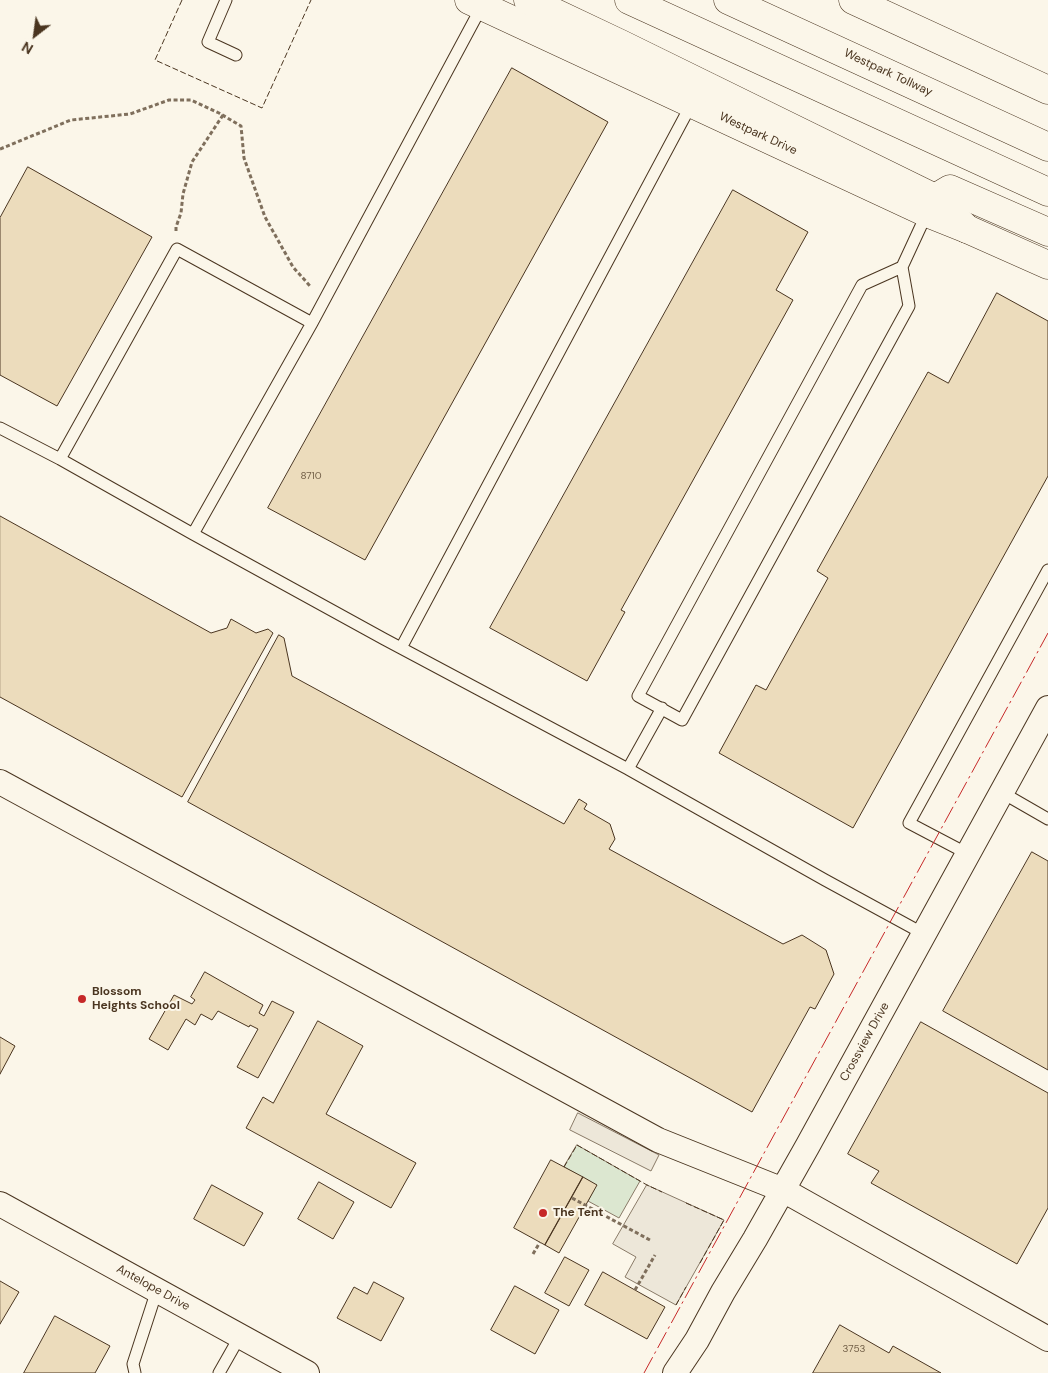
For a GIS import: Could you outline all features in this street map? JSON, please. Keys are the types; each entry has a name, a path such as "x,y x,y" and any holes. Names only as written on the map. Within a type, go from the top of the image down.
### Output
{"main road":[{"path":"528,0 629,48 931,205 967,228 1048,264"},
{"path":"629,0 1048,192"},
{"name":"Westpark Tollway","path":"728,0 1048,147"},
{"path":"853,0 1048,90"},
{"name":"Westpark Drive","path":"476,3 692,103 931,205"},
{"path":"931,205 950,189 1048,232"}],"street":[{"name":"Crossview Drive","path":"675,1373 697,1340 783,1190 1048,708"},
{"path":"0,782 658,1140 783,1190 1048,1339"},
{"name":"Antelope Drive","path":"0,1204 307,1373"}],"lane":[{"path":"226,0 208,42 236,55"},
{"path":"193,534 324,302 476,3"},
{"path":"401,648 692,103"},
{"path":"902,267 862,285 638,696 682,720 909,306 902,267 931,205"},
{"path":"60,459 177,249 312,323"},
{"path":"0,428 60,459 401,648 628,769 924,934"},
{"path":"968,854 908,822 1048,570"},
{"path":"628,769 662,708"},
{"path":"1001,792 1048,818"},
{"path":"136,1373 133,1364 156,1290"},
{"path":"219,1373 240,1336"}],"path":[{"path":"0,149 71,120 130,114 169,100 191,100 241,126 244,158 264,217 293,267 324,302"},
{"path":"177,249 176,227 181,213 183,194 192,162 223,116"},
{"path":"572,1198 650,1240"},
{"path":"533,1254 540,1242"},
{"path":"635,1290 655,1255"}],"green space":[{"path":"577,1145 640,1181 619,1218 588,1201 596,1185 564,1167"}],"shaded area":[{"path":"578,1113 659,1155 651,1171 570,1130"},
{"path":"647,1185 724,1220 676,1305 625,1277 636,1257 613,1244"}],"building":[{"path":"512,68 608,122 365,560 268,508"},
{"path":"28,167 152,237 57,406 0,375 0,218"},
{"path":"733,190 808,232 776,290 793,300 621,610 625,612 587,681 490,628"},
{"path":"997,293 1048,321 1048,476 853,828 719,753 756,685 766,690 828,578 817,571 928,372 948,383"},
{"path":"0,516 211,633 227,628 231,619 256,633 268,629 273,633 182,797 0,697"},
{"path":"279,635 284,638 292,676 564,824 579,799 587,804 584,809 610,824 615,839 609,849 783,944 802,935 826,950 834,974 815,1009 810,1007 752,1112 188,802"},
{"path":"1032,852 1048,861 1048,1070 943,1011"},
{"path":"205,972 263,1005 259,1013 264,1016 272,1001 294,1012 258,1078 237,1067 258,1029 250,1025 249,1027 218,1011 212,1020 201,1014 195,1025 186,1019 168,1050 149,1039 174,995 192,1004 195,1000 191,997"},
{"path":"318,1021 363,1046 326,1114 416,1163 391,1208 246,1128 263,1097 273,1103"},
{"path":"921,1022 1048,1093 1048,1208 1017,1264 871,1183 879,1171 848,1154"},
{"path":"0,1037 15,1046 0,1074"},
{"name":"The Tent","path":"551,1160 583,1177 545,1245 514,1228"},
{"path":"583,1177 597,1185 559,1253 545,1245"},
{"path":"319,1182 354,1202 333,1239 298,1219"},
{"path":"212,1185 263,1213 244,1246 194,1219"},
{"path":"565,1257 589,1270 569,1306 545,1293"},
{"path":"603,1272 665,1307 647,1339 585,1305"},
{"path":"0,1281 19,1292 0,1324"},
{"path":"374,1282 404,1298 381,1341 337,1318 354,1287 367,1294"},
{"path":"515,1286 559,1310 535,1354 491,1330"},
{"path":"55,1316 110,1346 95,1373 24,1373"},
{"path":"840,1325 889,1353 893,1346 941,1373 813,1373"}],"fence":[{"path":"182,0 155,60 262,108 311,0"},
{"path":"564,1167 577,1145 662,1192"},
{"path":"686,1203 724,1220 700,1263"},
{"path":"676,1305 686,1287"}],"power":[{"path":"644,1373 1048,633"}],"place":[{"name":"Blossom Heights School","path":"82,999"},
{"name":"The Tent","path":"543,1213"}]}
